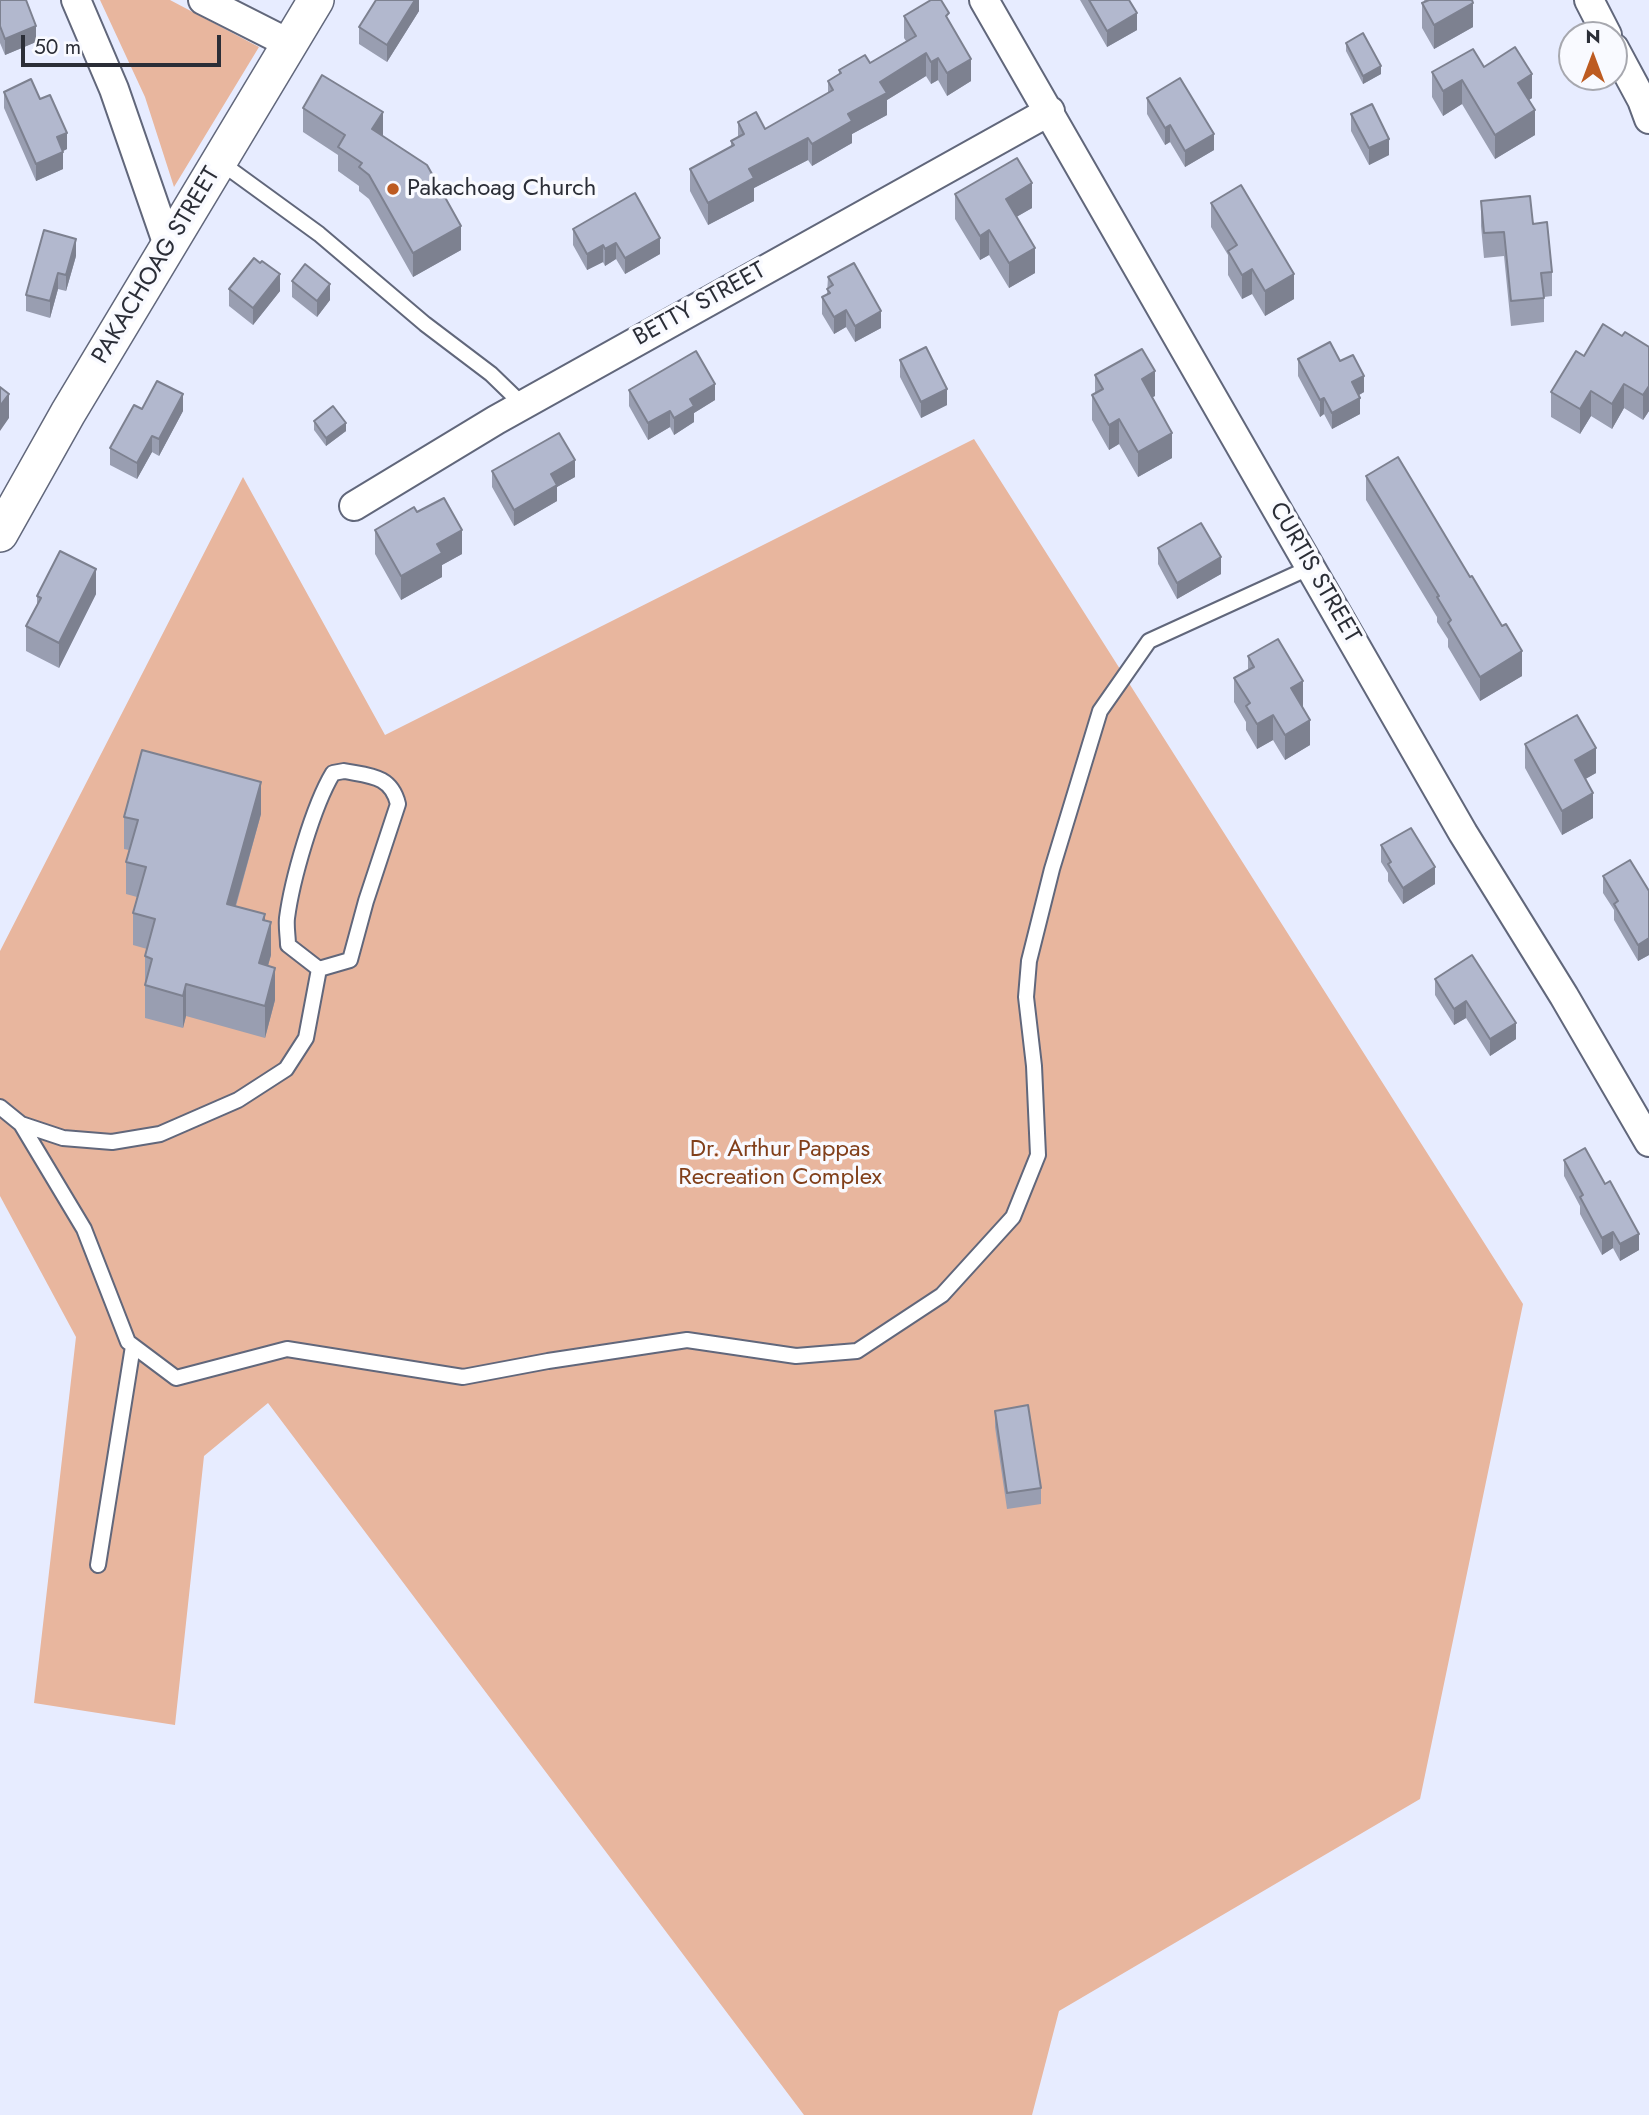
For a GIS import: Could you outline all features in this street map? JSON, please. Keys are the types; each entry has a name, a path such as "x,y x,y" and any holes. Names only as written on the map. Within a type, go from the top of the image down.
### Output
{"street":[{"path":"76,0 114,89 169,248"},
{"path":"203,0 290,44"},
{"name":"PAKACHOAG STREET","path":"0,534 68,413 316,0"},
{"name":"CURTIS STREET","path":"984,0 1464,833 1649,1142"},
{"path":"1588,0 1599,21"},
{"path":"1628,74 1649,119"},
{"name":"BETTY STREET","path":"354,506 523,405 1050,111"}],"lane":[{"path":"220,162 319,234 425,324 491,374 523,405"},
{"path":"0,1107 21,1124 84,1229 128,1342 176,1378 287,1349 463,1377 687,1340 796,1356 857,1351 942,1295 1013,1217 1038,1155 1034,1066 1026,997 1029,961 1052,869 1100,711 1149,641 1311,567"},
{"path":"344,771 383,780 395,792 398,804 350,960 319,969 288,946 287,920 297,871 323,789 333,773 344,771"},
{"path":"21,1124 63,1138 112,1142 160,1134 238,1100 286,1069 306,1038 319,969"},
{"path":"98,1565 133,1346"}],"green space":[{"path":"100,0 170,0 259,47 174,187 145,97"},
{"name":"Dr. Arthur Pappas Recreation Complex","path":"974,439 1523,1304 1420,1799 1059,2011 1032,2115 804,2115 268,1403 204,1456 175,1725 34,1703 76,1337 0,1196 0,951 243,477 385,735"}],"building":[{"path":"0,0 26,0 36,26 5,39 0,26"},
{"path":"376,0 415,0 387,45 359,27"},
{"path":"931,0 941,0 949,13 946,16 971,59 947,73 938,58 931,62 926,53 880,82 887,93 848,114 852,121 812,144 808,138 749,169 754,178 708,203 690,169 734,145 731,141 744,134 738,122 756,112 765,129 833,90 828,81 841,73 839,70 865,55 870,63 916,36 904,16"},
{"path":"1089,0 1129,0 1137,13 1107,31"},
{"path":"1429,0 1472,0 1473,3 1434,25 1422,3"},
{"path":"1363,33 1381,66 1363,76 1346,43"},
{"path":"1515,47 1532,74 1518,83 1535,110 1495,135 1462,80 1443,91 1432,72 1473,49 1484,67"},
{"name":"Pakachoag Church","path":"322,75 383,112 372,129 427,165 461,226 413,253 369,175 359,167 362,163 338,147 345,135 303,108"},
{"path":"1180,78 1214,134 1185,151 1170,125 1165,128 1147,98"},
{"path":"31,79 40,99 50,95 67,133 57,137 63,152 36,164 4,92"},
{"path":"1372,104 1389,139 1369,148 1351,114"},
{"path":"1017,158 1032,183 1006,199 1035,248 1009,263 989,230 980,236 955,194"},
{"path":"1241,185 1294,274 1265,291 1252,269 1242,275 1228,251 1237,245 1211,203"},
{"path":"635,193 660,238 625,258 616,243 605,249 603,245 587,254 573,229"},
{"path":"1530,196 1533,224 1547,222 1552,272 1541,273 1544,298 1511,301 1504,232 1484,233 1481,201"},
{"path":"44,230 76,239 66,275 58,273 50,301 26,295"},
{"path":"254,258 280,274 253,308 229,289"},
{"path":"854,263 881,311 855,326 846,310 834,317 822,297 830,293 827,289 833,285 828,277"},
{"path":"305,264 330,284 317,301 292,281"},
{"path":"1603,324 1622,336 1625,332 1649,347 1649,386 1643,395 1624,384 1612,404 1591,391 1580,409 1551,392 1576,351 1584,356"},
{"path":"1330,342 1340,361 1353,355 1364,376 1352,382 1360,398 1332,413 1324,398 1320,400 1298,359"},
{"path":"926,347 947,389 921,402 900,360"},
{"path":"1142,349 1155,371 1142,379 1172,433 1138,452 1119,419 1109,425 1092,395 1103,389 1095,375"},
{"path":"696,351 715,384 690,399 694,406 674,418 670,411 648,423 629,390"},
{"path":"157,381 183,394 159,439 152,436 137,463 110,448 134,405 142,409"},
{"path":"0,387 9,394 0,406"},
{"path":"333,406 346,423 326,438 314,421"},
{"path":"559,433 575,460 551,474 557,485 514,510 492,471"},
{"path":"1398,457 1470,577 1472,576 1502,626 1506,624 1522,651 1480,677 1448,623 1451,620 1437,597 1439,596 1366,476"},
{"path":"444,498 462,530 437,544 442,553 401,576 375,530 414,507 417,512"},
{"path":"1201,523 1221,557 1177,583 1158,548"},
{"path":"60,551 96,569 59,643 26,626 41,598 37,596"},
{"path":"1278,639 1303,681 1291,688 1310,720 1285,735 1273,715 1257,724 1246,706 1250,703 1234,678 1254,667 1248,656"},
{"path":"1577,715 1596,748 1575,760 1593,793 1562,811 1525,744"},
{"path":"142,750 261,782 227,904 265,914 263,920 271,922 259,963 275,968 265,1006 186,984 183,996 145,985 152,959 145,956 155,919 133,913 146,867 126,862 138,820 124,817"},
{"path":"1411,828 1435,867 1403,888 1388,864 1391,862 1381,845"},
{"path":"1630,860 1649,891 1649,938 1638,945 1614,904 1618,901 1603,876"},
{"path":"1472,955 1516,1023 1490,1039 1466,1001 1454,1009 1435,979"},
{"path":"1585,1148 1605,1184 1610,1181 1639,1234 1620,1244 1613,1232 1602,1238 1564,1160"},
{"path":"1028,1405 1041,1488 1007,1493 995,1411"}],"place":[{"name":"Pakachoag Church","path":"393,189"}]}
